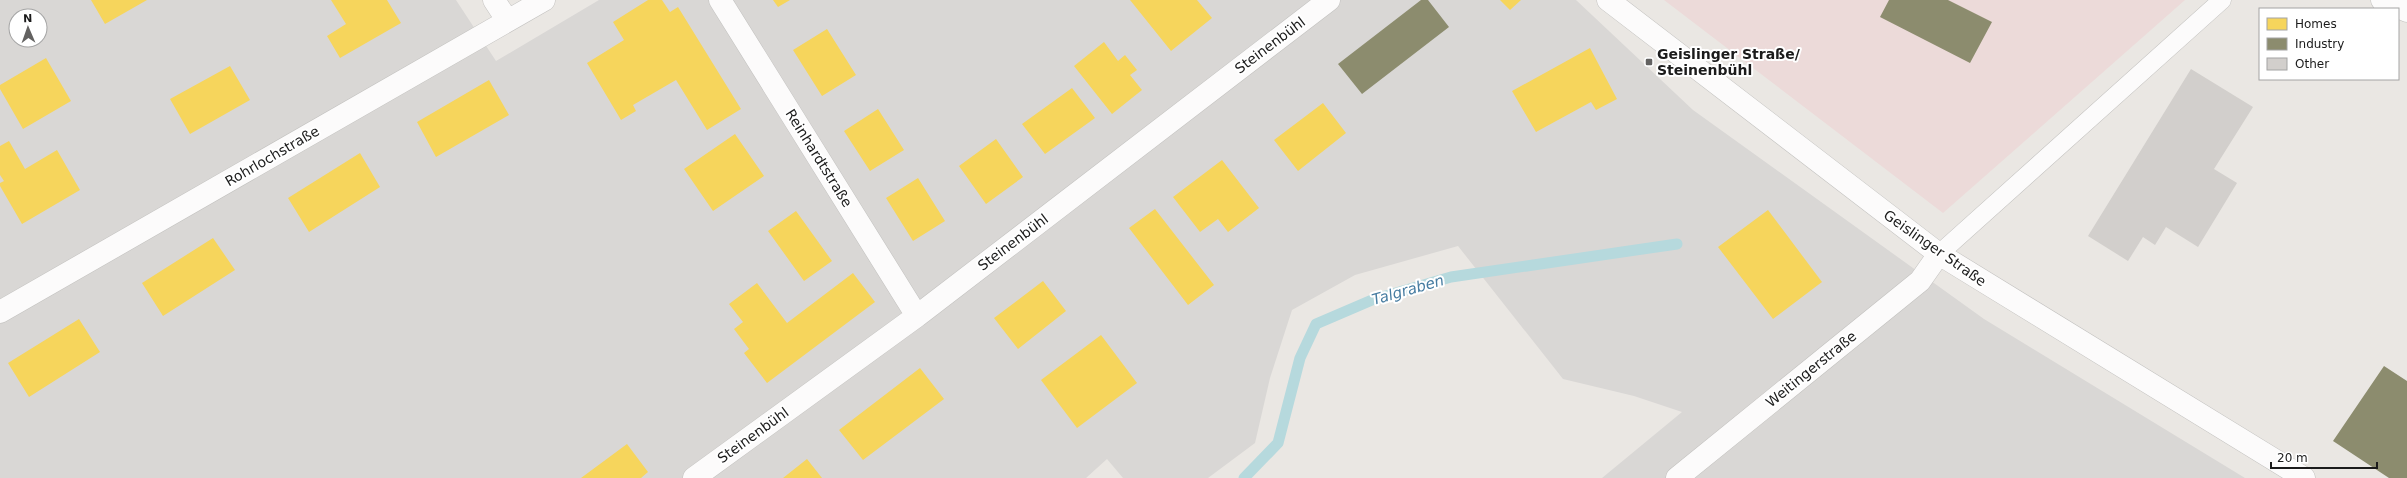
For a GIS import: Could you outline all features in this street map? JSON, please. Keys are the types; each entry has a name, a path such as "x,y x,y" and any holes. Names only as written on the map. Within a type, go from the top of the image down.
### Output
{"street":[{"path":"494,0 507,20"},
{"name":"Rohrlochstraße","path":"0,312 544,0"},
{"name":"Reinhardtstraße","path":"720,0 917,316"},
{"name":"Steinenbühl","path":"694,478 917,316 1329,0"},
{"name":"Geislinger Straße","path":"1608,0 1939,254 2304,478"},
{"path":"2382,0 2407,11"},
{"name":"Weitingerstraße","path":"1677,478 1920,281 1939,254"}],"lane":[{"path":"1939,254 2222,0"}],"shaded area":[{"path":"0,0 456,0 496,61 599,0 1576,0 1693,110 1984,319 2245,478 1602,478 1682,412 1634,396 1563,379 1458,246 1355,275 1292,310 1270,378 1255,443 1208,478 1123,478 1107,459 1086,478 0,478"},
{"path":"1664,0 2185,0 1943,213"}],"building: Homes":[{"path":"91,0 147,0 105,24"},
{"path":"331,0 387,0 401,23 340,58 327,36 346,24"},
{"path":"648,0 662,0 670,12 678,7 741,109 707,130 676,80 633,105 636,111 621,120 587,63 624,40 613,22"},
{"path":"773,0 790,0 778,7"},
{"path":"1130,0 1197,0 1212,18 1171,51"},
{"path":"1500,0 1521,0 1510,10"},
{"path":"827,29 856,75 822,96 793,50"},
{"path":"1104,42 1118,61 1125,55 1137,70 1130,75 1142,90 1112,114 1074,66"},
{"path":"1590,48 1617,99 1596,110 1591,102 1536,132 1512,91"},
{"path":"46,58 71,101 23,129 0,89 0,85"},
{"path":"230,66 250,100 190,134 170,99"},
{"path":"489,80 509,115 436,157 417,122"},
{"path":"1072,88 1095,118 1045,154 1022,124"},
{"path":"1323,103 1346,133 1298,171 1274,140"},
{"path":"878,109 904,150 870,171 844,131"},
{"path":"735,134 764,176 713,211 684,169"},
{"path":"996,139 1023,177 986,204 959,166"},
{"path":"9,141 25,169 57,150 80,190 22,224 0,186 0,183 4,181 0,175 0,146"},
{"path":"360,153 380,187 309,232 288,198"},
{"path":"1222,160 1259,208 1228,232 1218,219 1200,232 1173,197"},
{"path":"918,178 945,221 913,241 886,198"},
{"path":"1155,209 1214,285 1188,305 1129,228"},
{"path":"1768,210 1822,282 1773,319 1718,247"},
{"path":"796,211 832,261 804,281 768,231"},
{"path":"213,238 235,270 163,316 142,283"},
{"path":"853,273 875,302 767,383 744,353 749,349 734,329 743,322 729,304 757,283 787,323"},
{"path":"1043,281 1066,311 1018,349 994,318"},
{"path":"79,319 100,352 29,397 8,363"},
{"path":"1101,335 1137,383 1077,428 1041,380"},
{"path":"920,368 944,399 863,460 839,430"},
{"path":"627,444 648,472 641,478 581,478"},
{"path":"807,459 822,478 783,478"}],"building: Industry":[{"path":"1421,0 1428,0 1449,27 1362,94 1338,64"},
{"path":"1889,0 1948,0 1992,22 1970,63 1880,17"},
{"path":"2384,366 2407,381 2407,478 2389,478 2333,441"}],"building: Other":[{"path":"2191,69 2253,107 2214,169 2237,183 2198,247 2166,227 2155,245 2143,237 2128,261 2088,236"}],"waterway":[{"name":"Talgraben","path":"1244,478 1278,443 1300,358 1316,324 1372,300 1451,277 1677,244"}],"place":[{"name":"Geislinger Straße/ Steinenbühl","path":"1649,62"}]}
